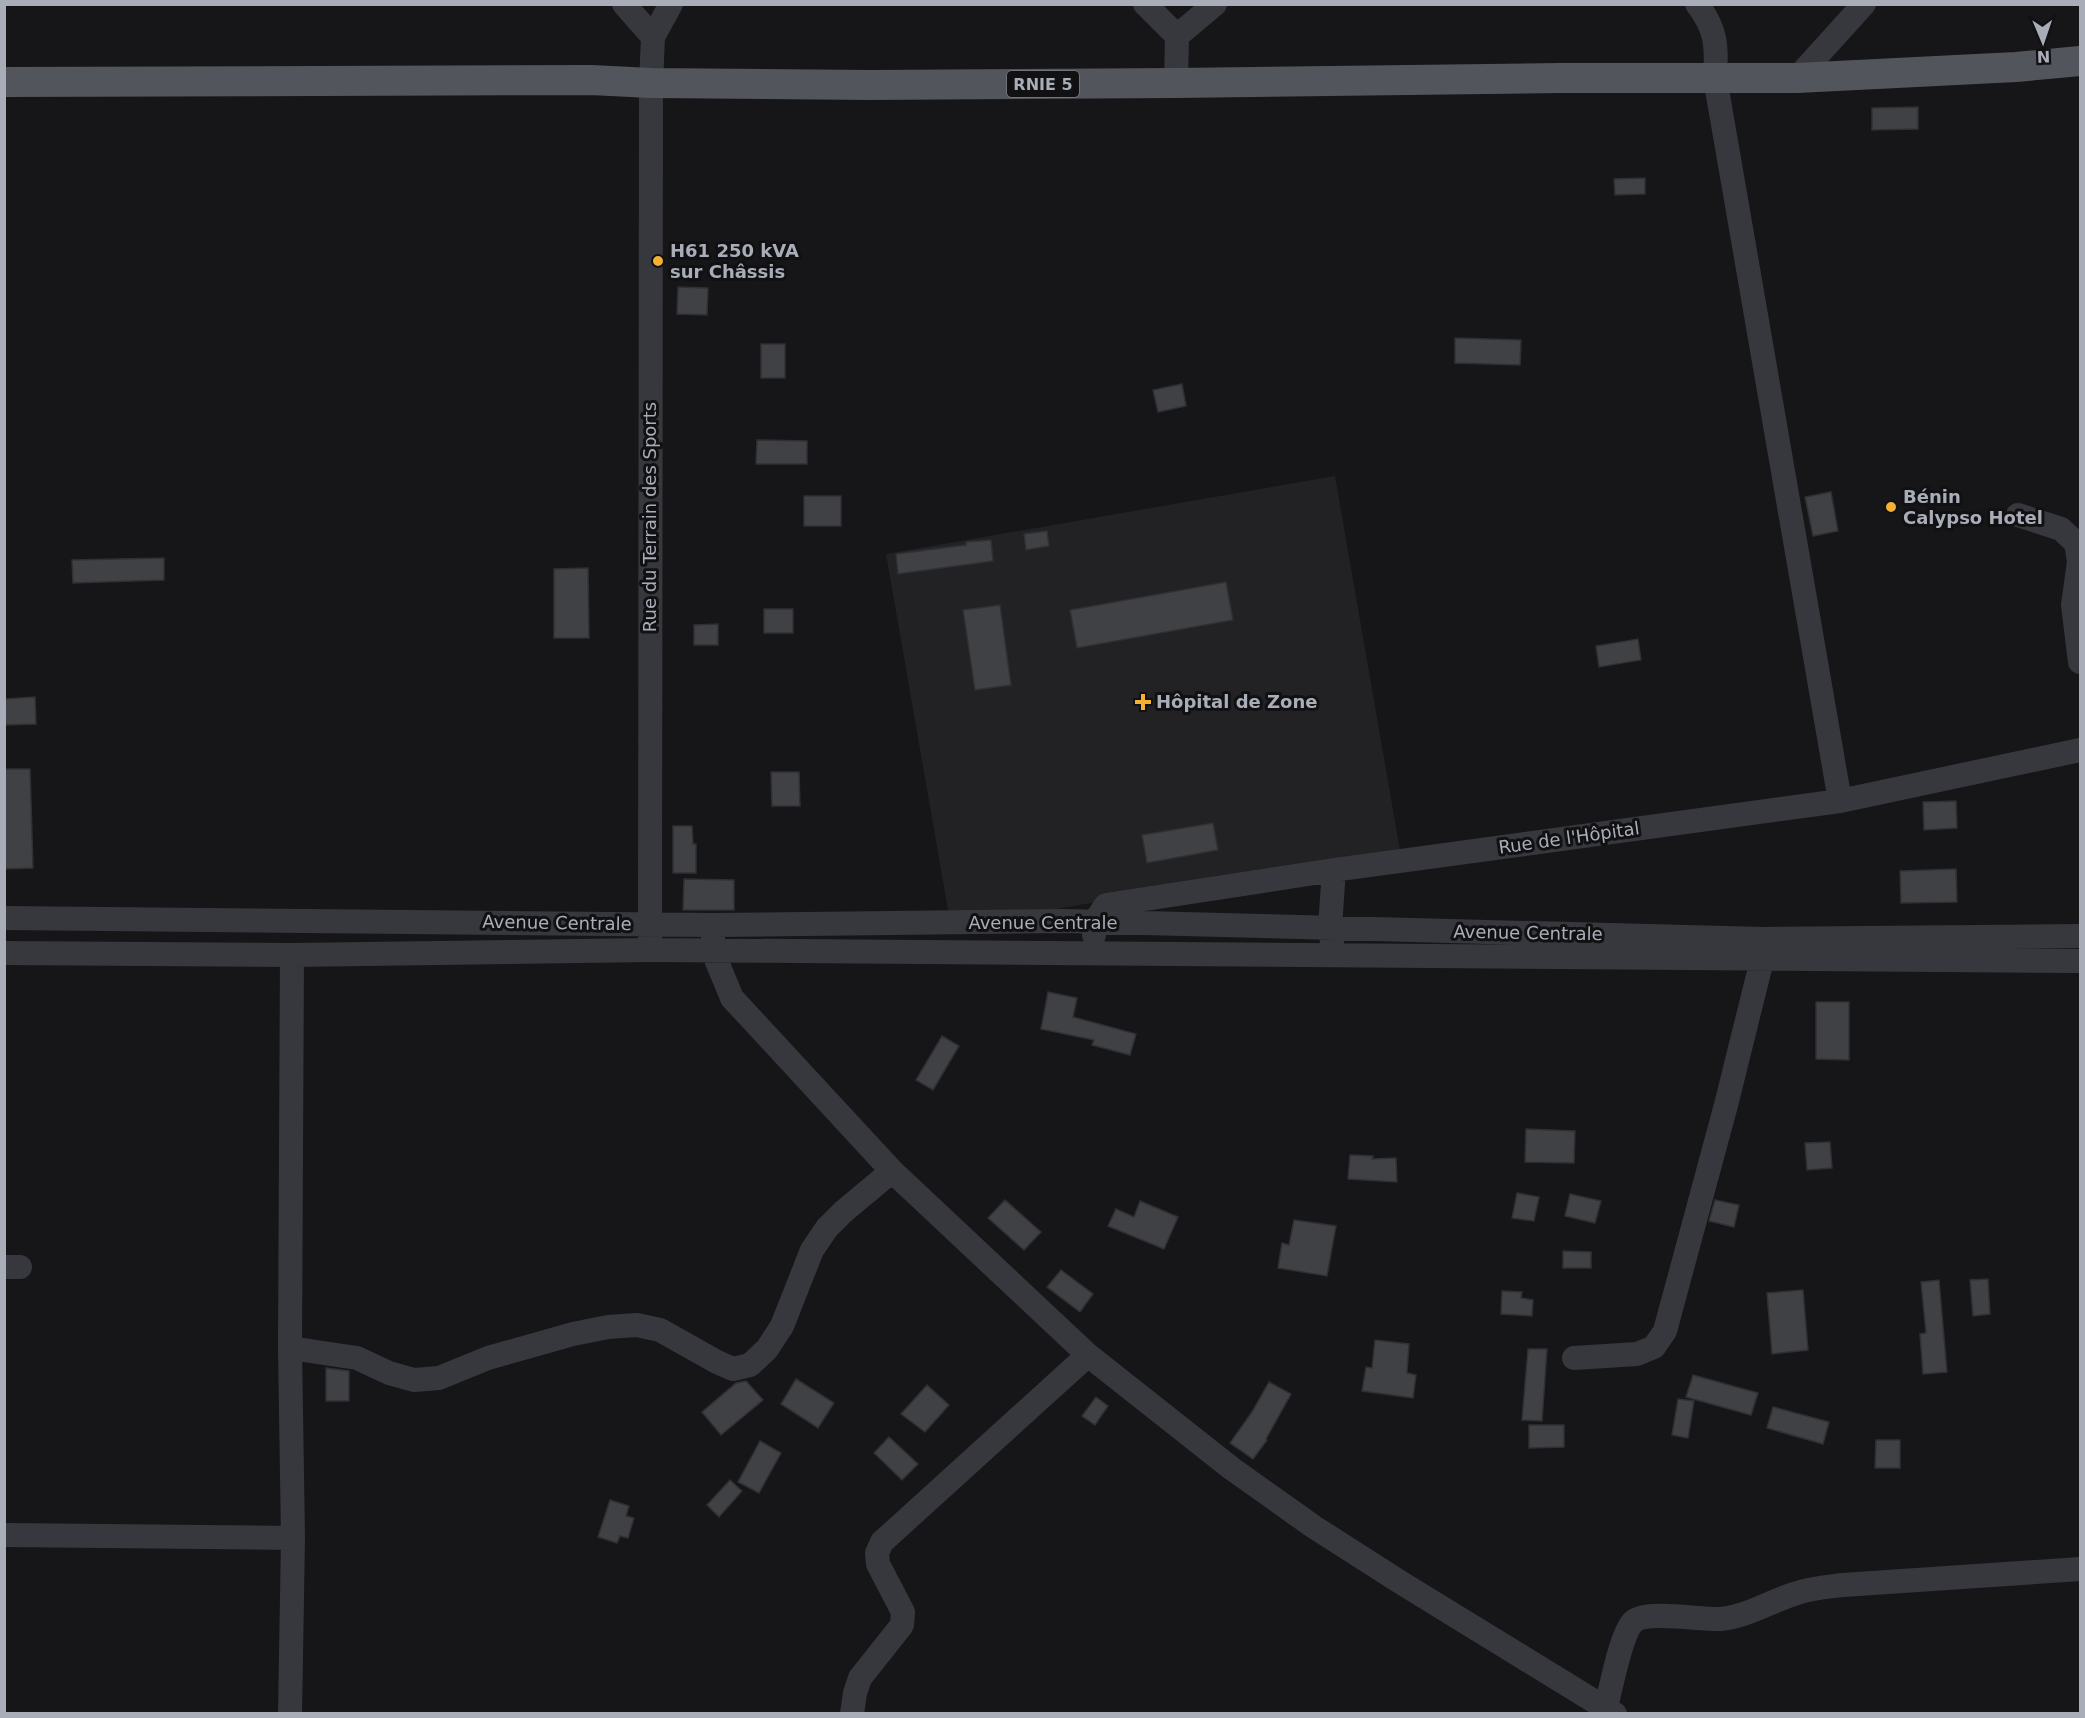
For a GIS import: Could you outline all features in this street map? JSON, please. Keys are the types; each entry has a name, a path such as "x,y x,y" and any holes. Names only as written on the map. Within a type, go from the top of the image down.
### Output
{"main road":[{"name":"RNIE 5","path":"4,82 591,80 651,83 871,85 1392,79 1797,78 2080,62"}],"street":[{"path":"624,4 653,37 671,4"},
{"path":"1145,4 1177,36 1176,83"},
{"path":"1177,36 1215,4"},
{"path":"1697,4 1713,30 1716,48 1715,78 1840,801"},
{"path":"1797,78 1864,4"},
{"name":"Rue du Terrain des Sports","path":"650,950 651,83 653,37"},
{"path":"2018,515 2061,529 2076,543 2079,562 2073,605 2080,662"},
{"name":"Rue de l'Hôpital","path":"1094,923 1106,905 1334,870 1840,801 2080,750"},
{"path":"1334,870 1330,927 1334,955"},
{"name":"Avenue Centrale","path":"4,918 712,925 1064,921 1330,927 2080,962"},
{"path":"1093,952 1094,923"},
{"path":"712,925 714,952 732,998 892,1172 1088,1355 1230,1468 1314,1527 1611,1710 1626,1632 1635,1620 1650,1616 1718,1619 1732,1617 1794,1594 1843,1585 2080,1569"},
{"name":"Avenue Centrale","path":"4,953 292,955 650,950 1093,952 1449,958 1763,949 2080,936"},
{"path":"1574,1358 1636,1354 1654,1347 1665,1331 1726,1105 1763,949"},
{"path":"290,1713 293,1538 290,1348 292,955"},
{"path":"290,1348 357,1358 389,1373 414,1380 439,1378 488,1358 573,1334 608,1327 637,1325 660,1330 733,1369 750,1365 767,1349 782,1326 812,1250 827,1228 892,1172"},
{"path":"852,1713 860,1678 902,1625 903,1612 878,1564 877,1553 882,1542 1088,1355"},
{"path":"4,1535 293,1538"}],"shaded area":[{"name":"Hôpital de Zone","path":"1335,476 1400,850 951,927 886,554"}],"building":[{"path":"1918,107 1918,129 1872,130 1872,108"},
{"path":"1645,178 1645,194 1615,195 1614,179"},
{"path":"678,287 708,288 707,315 677,314"},
{"path":"1455,338 1521,340 1520,365 1455,363"},
{"path":"761,344 785,344 785,378 761,378"},
{"path":"1182,384 1186,406 1158,412 1153,390"},
{"path":"757,440 807,441 807,464 756,464"},
{"path":"1831,492 1838,531 1813,536 1805,497"},
{"path":"804,496 841,496 841,526 804,526"},
{"path":"1047,531 1049,546 1026,550 1024,534"},
{"path":"991,540 993,561 898,574 896,554"},
{"path":"164,558 164,580 73,583 72,560"},
{"path":"588,568 589,638 554,638 554,569"},
{"path":"1226,582 1233,620 1077,648 1070,610"},
{"path":"1000,605 1011,685 975,690 963,610"},
{"path":"764,609 793,609 793,633 764,633"},
{"path":"718,624 718,645 694,645 694,625"},
{"path":"1638,639 1641,660 1599,667 1596,646"},
{"path":"35,697 36,724 4,725 4,699"},
{"path":"4,769 30,769 33,868 4,869"},
{"path":"771,772 799,772 800,806 772,806"},
{"path":"1956,801 1957,828 1924,830 1923,802"},
{"path":"1213,823 1218,850 1147,863 1142,835"},
{"path":"673,826 692,826 693,844 696,844 696,873 673,873"},
{"path":"1956,869 1957,902 1901,903 1900,871"},
{"path":"684,879 734,880 734,910 683,910"},
{"path":"1048,992 1077,998 1073,1017 1136,1034 1130,1055 1092,1045 1094,1040 1041,1029"},
{"path":"1816,1002 1849,1002 1849,1060 1816,1059"},
{"path":"942,1036 959,1046 933,1090 916,1080"},
{"path":"1526,1129 1575,1131 1574,1163 1525,1162"},
{"path":"1830,1142 1832,1168 1807,1170 1805,1143"},
{"path":"1350,1155 1373,1156 1372,1159 1396,1158 1397,1182 1348,1179"},
{"path":"1517,1193 1539,1197 1534,1221 1512,1218"},
{"path":"1570,1194 1601,1201 1595,1223 1565,1216"},
{"path":"1005,1200 1041,1232 1024,1250 988,1218"},
{"path":"1715,1200 1739,1205 1734,1227 1709,1221"},
{"path":"1140,1201 1178,1217 1164,1249 1108,1226 1116,1209 1134,1217"},
{"path":"1294,1220 1336,1226 1327,1276 1278,1268 1282,1243 1289,1245"},
{"path":"1563,1251 1591,1252 1591,1268 1563,1268"},
{"path":"1061,1270 1093,1294 1080,1312 1047,1287"},
{"path":"1988,1279 1990,1314 1973,1316 1970,1280"},
{"path":"1939,1280 1947,1372 1923,1374 1920,1334 1926,1333 1921,1282"},
{"path":"1803,1290 1808,1350 1772,1354 1767,1293"},
{"path":"1502,1291 1522,1292 1521,1298 1533,1300 1532,1316 1501,1314"},
{"path":"1375,1340 1409,1344 1407,1373 1416,1375 1413,1398 1362,1391 1366,1367 1372,1368"},
{"path":"1528,1349 1547,1349 1542,1421 1522,1420"},
{"path":"326,1368 349,1371 349,1401 326,1401"},
{"path":"1693,1375 1758,1393 1751,1415 1686,1397"},
{"path":"796,1379 834,1403 818,1428 781,1404"},
{"path":"746,1381 763,1400 721,1435 702,1412 736,1383"},
{"path":"1269,1382 1291,1394 1267,1440 1253,1459 1230,1443 1252,1412"},
{"path":"927,1385 949,1405 925,1432 901,1414"},
{"path":"1096,1397 1108,1406 1095,1425 1082,1416"},
{"path":"1678,1399 1694,1401 1688,1438 1672,1435"},
{"path":"1773,1407 1829,1422 1823,1444 1767,1428"},
{"path":"1529,1425 1564,1425 1564,1447 1529,1448"},
{"path":"889,1437 918,1464 902,1480 874,1453"},
{"path":"1876,1440 1900,1440 1900,1468 1875,1468"},
{"path":"760,1441 781,1453 759,1493 738,1482"},
{"path":"730,1480 742,1491 719,1517 707,1505"},
{"path":"610,1500 629,1506 626,1516 634,1518 628,1538 620,1536 617,1543 598,1537"}],"place":[{"name":"H61 250 kVA sur Châssis","path":"658,261"},
{"name":"Bénin Calypso Hotel","path":"1891,507"},
{"name":"Hôpital de Zone","path":"1143,702"}]}
